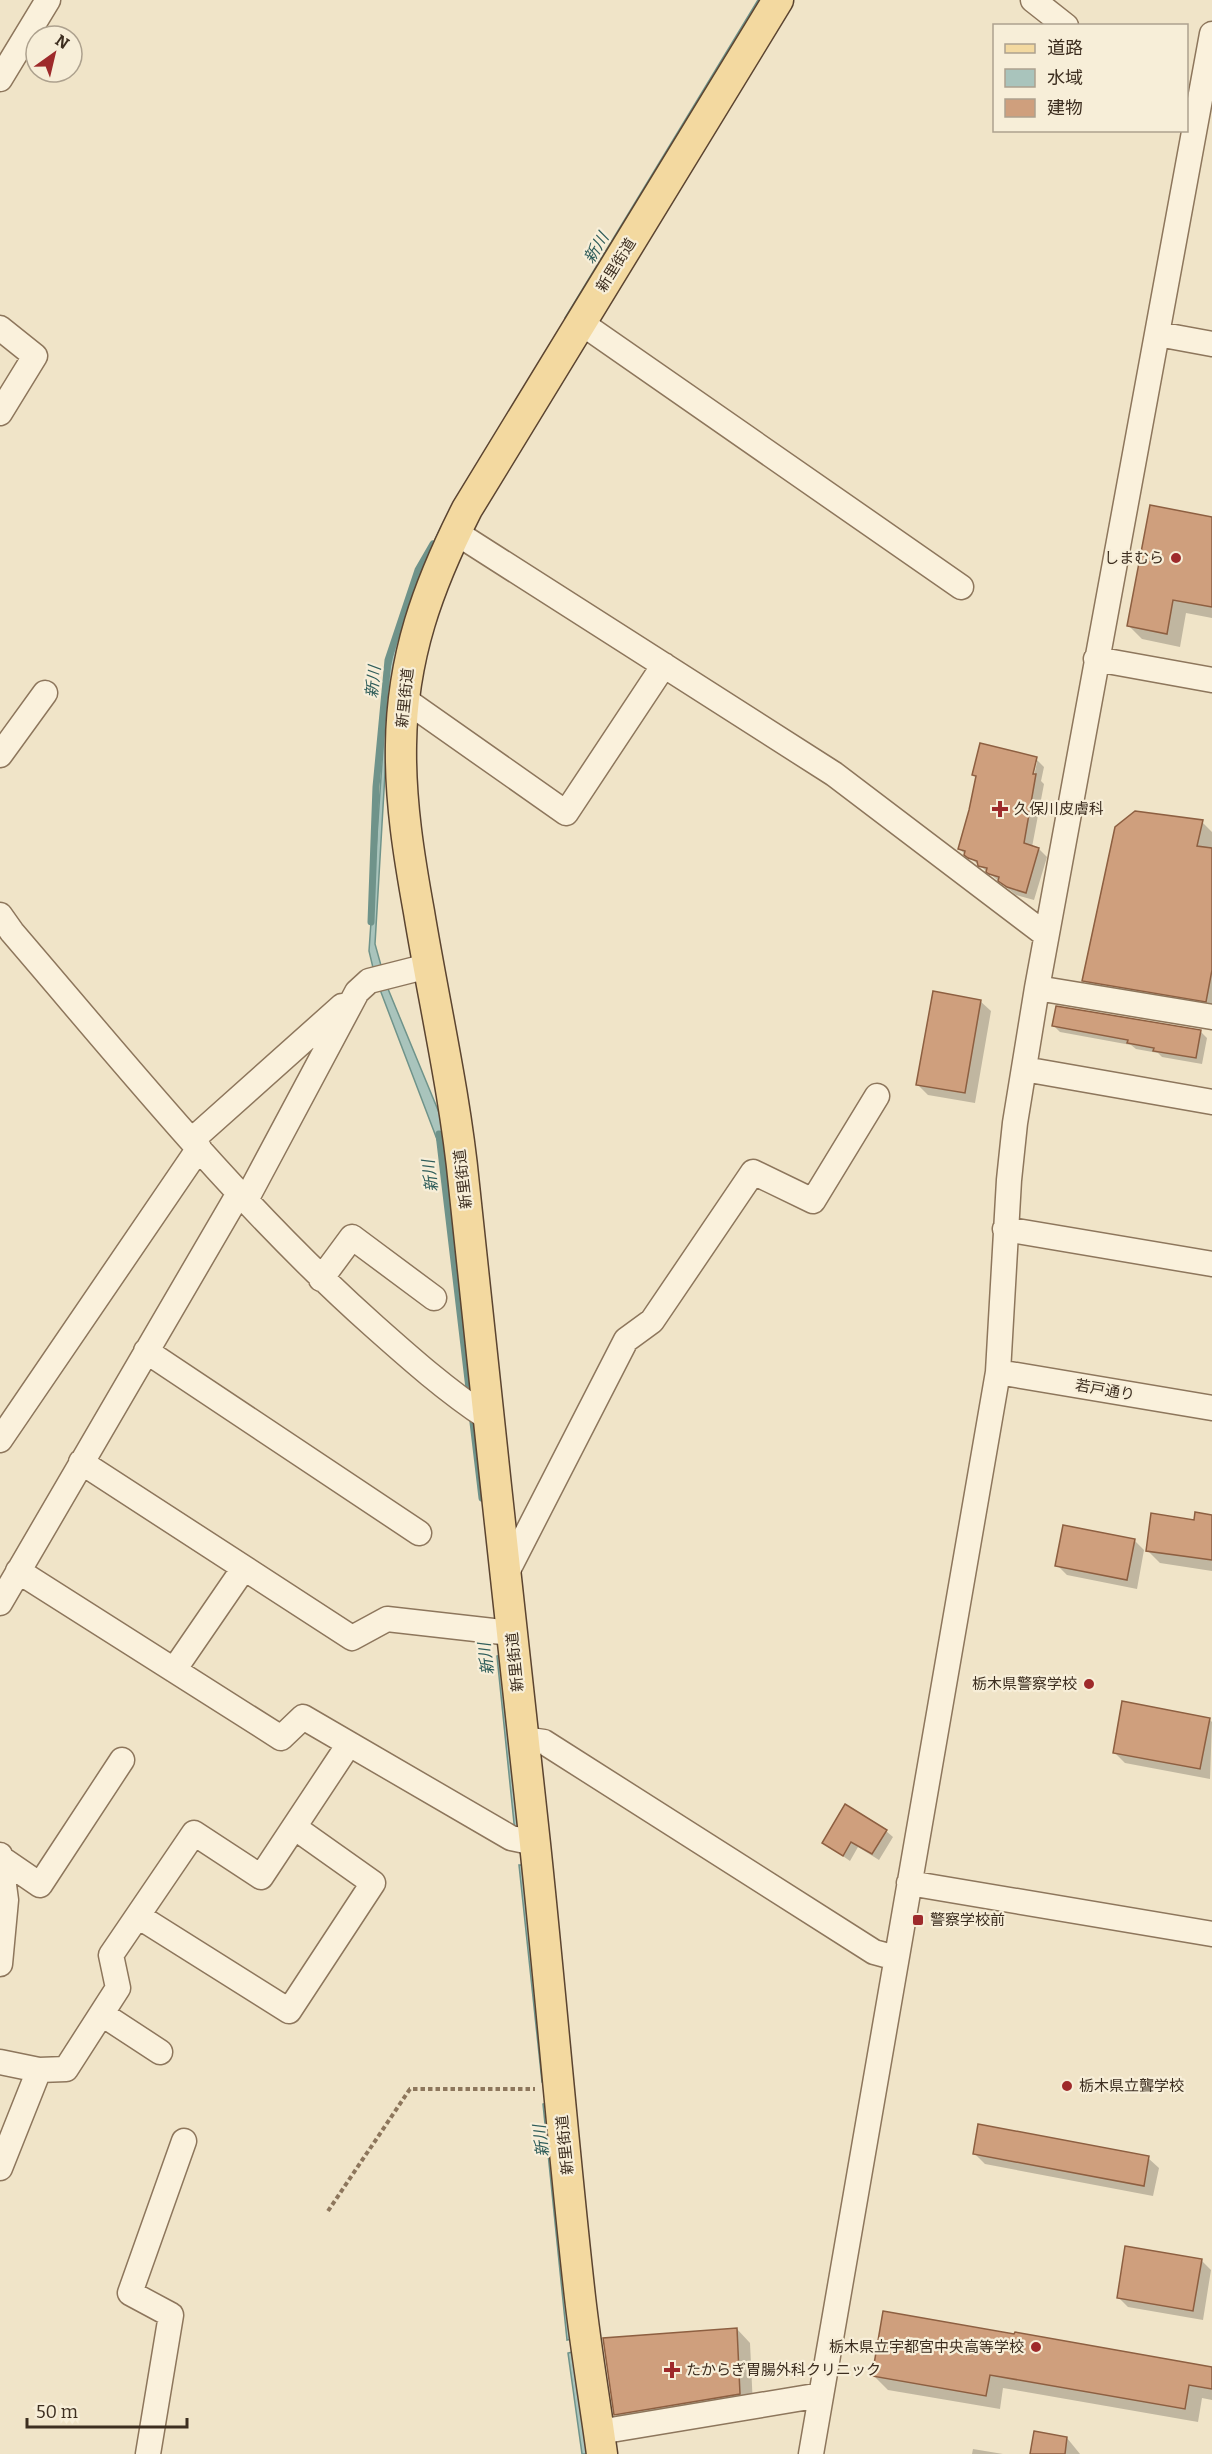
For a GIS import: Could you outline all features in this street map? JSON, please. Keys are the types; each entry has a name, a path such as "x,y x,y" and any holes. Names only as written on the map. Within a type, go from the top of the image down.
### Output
{"main road":[{"name":"新里街道","path":"600,2443 523,1840 523,1739 502,1632 505,1576 477,1410 462,1161 408,851 401,744 404,699 409,657 418,622 430,587 455,532 580,322 778,0"}],"street":[{"path":"0,79 48,0"},
{"path":"1033,0 1063,24"},
{"path":"1188,125 1196,69 1212,34"},
{"path":"811,2454 998,1372 1005,1229 1015,1123 1096,659 1158,334 1187,132"},
{"path":"580,322 961,586"},
{"path":"0,328 35,356 0,413"},
{"path":"1158,334 1212,344"},
{"path":"455,532 834,774 1046,935"},
{"path":"1096,659 1212,680"},
{"path":"404,699 566,813 664,665"},
{"path":"0,755 45,693"},
{"path":"1,920 242,1197 321,1279 429,1375 477,1410"},
{"path":"0,1440 195,1144 373,983 428,966"},
{"path":"0,1603 146,1351 373,983"},
{"path":"1037,988 1212,1017"},
{"path":"1024,1069 1212,1102"},
{"path":"505,1576 626,1340 652,1321 753,1172 813,1201 877,1096"},
{"path":"1005,1229 1212,1264"},
{"path":"321,1279 352,1237 434,1298"},
{"path":"146,1351 419,1533"},
{"name":"若戸通り","path":"998,1372 1212,1408"},
{"path":"81,1462 352,1638 387,1619 502,1632"},
{"path":"174,1670 244,1568"},
{"path":"18,1571 281,1738 303,1717 523,1840"},
{"path":"523,1739 544,1742 874,1952 896,1958"},
{"path":"0,2062 39,2070 66,2069 118,1988 111,1955 194,1833 261,1877 349,1744"},
{"path":"1,1857 40,1885 122,1760"},
{"path":"138,1916 289,2011 374,1883 294,1827"},
{"path":"0,1964 6,1900 1,1857"},
{"path":"909,1883 1212,1934"},
{"path":"102,2014 160,2052"},
{"path":"0,2168 39,2070"},
{"path":"148,2454 171,2315 130,2293 184,2141"},
{"path":"600,2443 821,2395"}],"path":[{"path":"328,2211 410,2089 537,2089"}],"water":[{"path":"758,0 766,0 571,322 565,318"},
{"path":"457,496 387,739 375,944 382,969 374,972 369,951 388,676 407,606 435,539"},
{"path":"386,984 440,1115 448,1141 438,1142 379,987"},
{"path":"505,1654 524,1832 515,1833 497,1656"},
{"path":"519,1865 528,1865 549,2082 542,2082"},
{"path":"552,2102 576,2338 567,2340 543,2104"},
{"path":"577,2351 591,2454 582,2454 568,2353"}],"building":[{"name":"しまむら","path":"1150,505 1212,517 1212,607 1173,600 1167,634 1127,626"},
{"path":"980,743 1037,757 1024,843 1039,848 1026,893 1007,887 998,881 999,877 986,872 987,868 978,866 977,861 968,858 964,855 965,851 958,849 969,810 976,776 972,775"},
{"path":"1135,811 1203,820 1197,846 1212,848 1212,970 1206,1002 1082,981 1115,827"},
{"path":"933,991 981,1000 965,1093 916,1085"},
{"path":"1056,1006 1201,1030 1196,1058 1153,1051 1154,1048 1127,1043 1128,1040 1052,1026"},
{"path":"1195,1512 1212,1515 1212,1560 1146,1551 1151,1513 1194,1520"},
{"path":"1063,1525 1135,1539 1127,1580 1055,1566"},
{"path":"1122,1701 1210,1718 1200,1769 1113,1753"},
{"path":"845,1804 887,1830 872,1854 851,1842 843,1856 822,1843"},
{"path":"978,2124 1149,2156 1144,2186 973,2154"},
{"path":"1125,2246 1202,2259 1193,2311 1117,2298"},
{"path":"883,2311 1212,2367 1212,2389 1189,2385 1185,2409 990,2375 986,2396 872,2376"},
{"name":"たからぎ胃腸外科クリニック","path":"737,2328 740,2394 614,2415 603,2338"},
{"path":"1034,2431 1067,2437 1065,2454 1030,2454"}],"waterway":[{"name":"新川","path":"371,922 376,787 388,660 418,570 433,544"},
{"name":"新川","path":"439,1134 470,1397"},
{"name":"新川","path":"472,1414 482,1498"}],"place":[{"name":"しまむら","path":"1176,558"},
{"name":"久保川皮膚科","path":"1000,809"},
{"name":"栃木県警察学校","path":"1089,1684"},
{"name":"警察学校前","path":"918,1920"},
{"name":"栃木県立聾学校","path":"1067,2086"},
{"name":"栃木県立宇都宮中央高等学校","path":"1036,2347"},
{"name":"たからぎ胃腸外科クリニック","path":"672,2370"}]}
